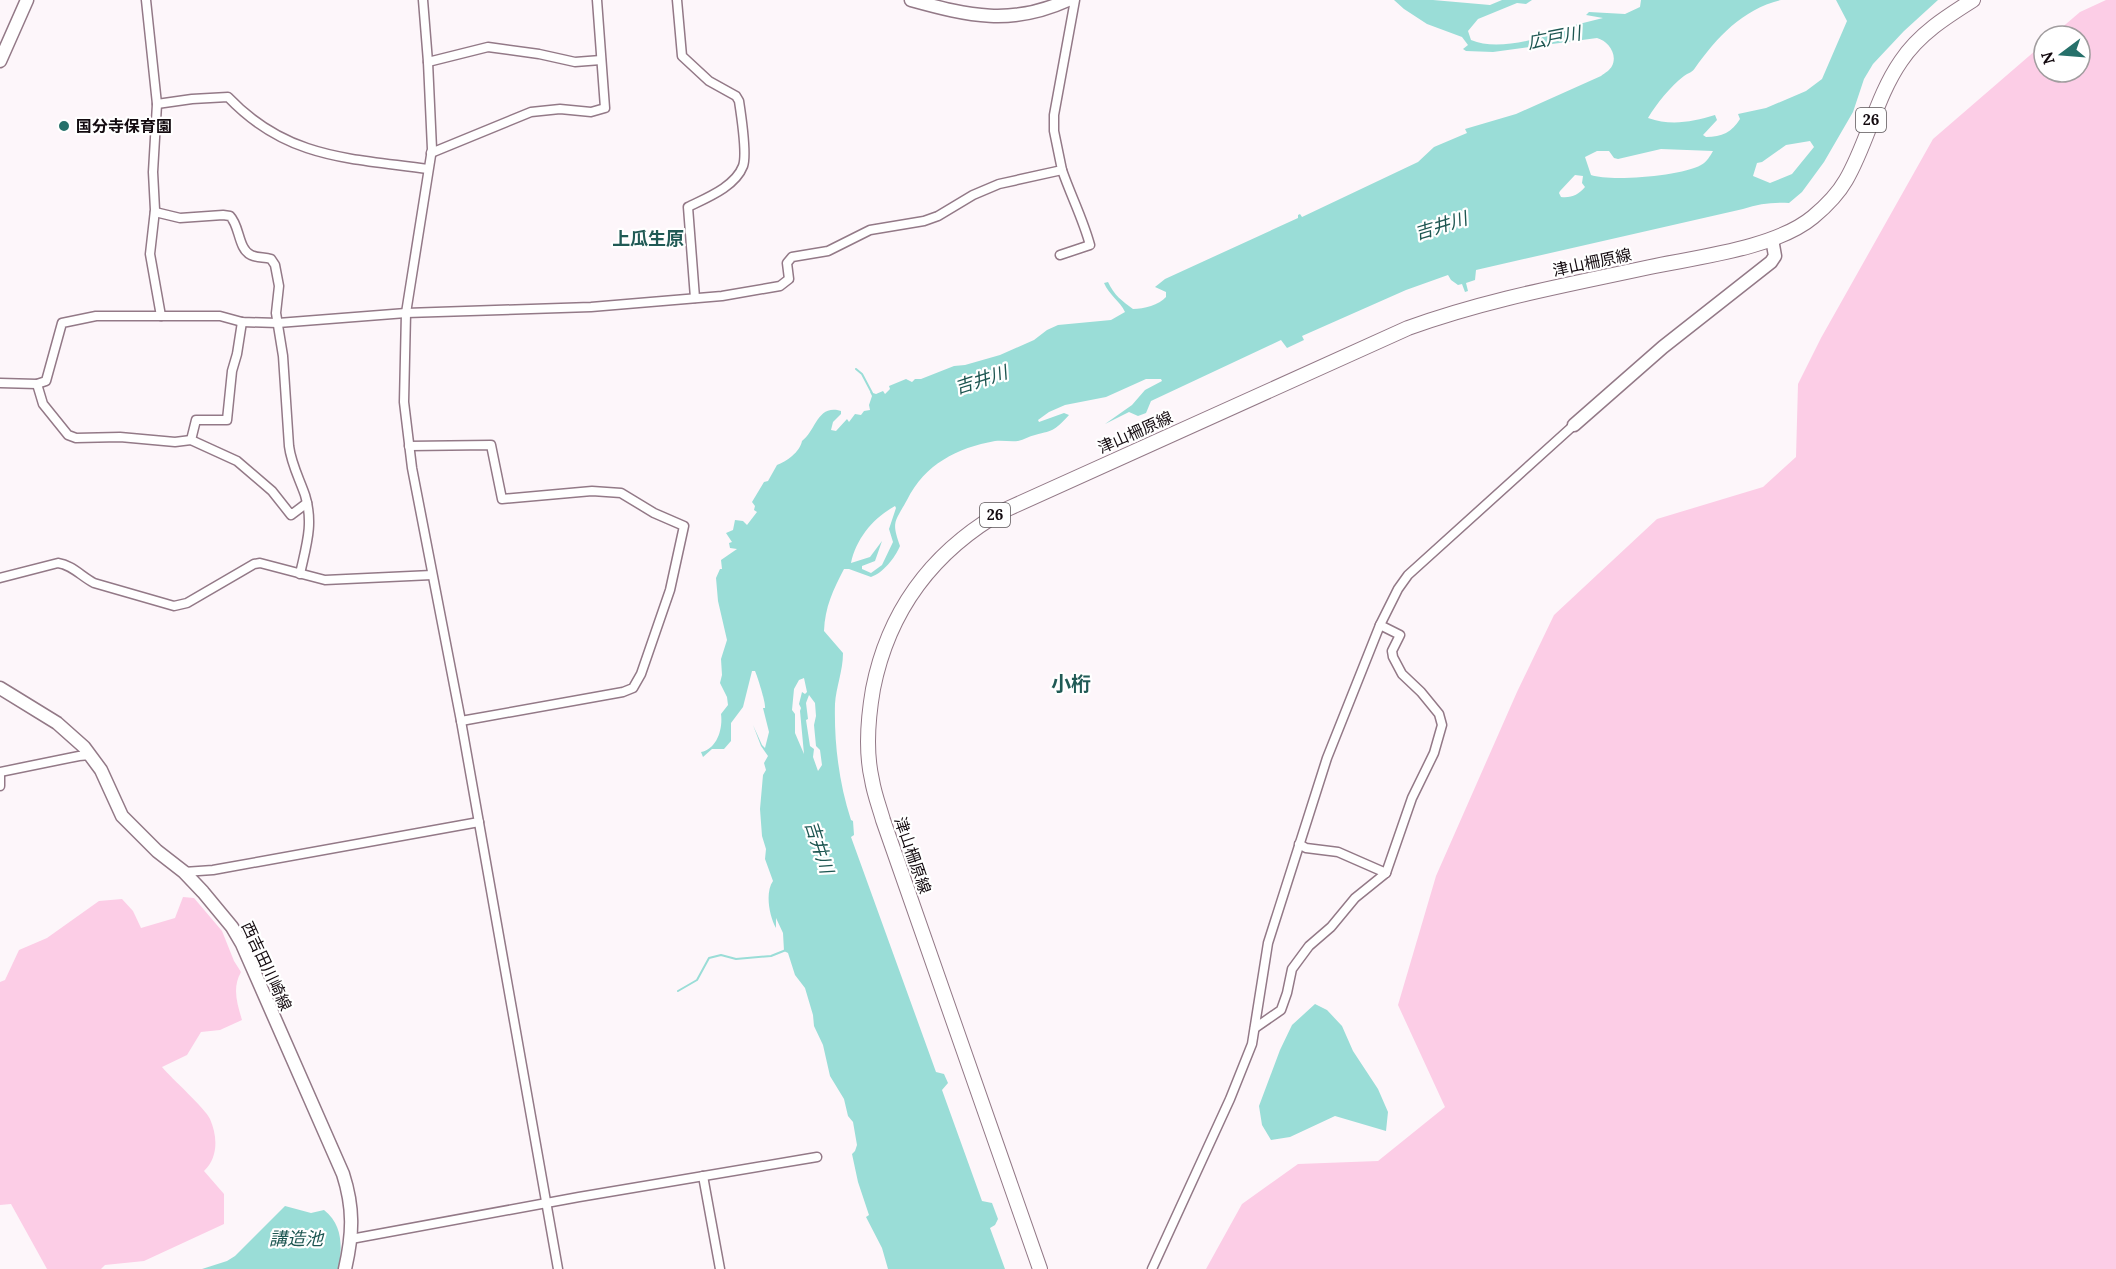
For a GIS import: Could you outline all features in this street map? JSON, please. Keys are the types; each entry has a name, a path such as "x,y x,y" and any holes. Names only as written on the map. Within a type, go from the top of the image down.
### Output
{"main road":[{"path":"0,61 27,0"},
{"path":"911,0 969,15 1002,17 1025,14 1068,0"},
{"name":"津山柵原線","path":"1040,1269 883,820 871,779 868,725 876,675 888,636 912,593 955,543 1005,510 1408,328 1446,314 1496,300 1728,251 1772,239 1800,228 1831,200 1846,180 1884,90 1901,60 1925,32 1973,0"},
{"path":"1574,425 1663,347 1772,262 1775,256 1772,239"},
{"name":"西吉田川崎線","path":"0,688 57,723 76,739 106,779 122,816 157,851 184,872 232,927 242,944 343,1174 350,1196 351,1239 345,1269"}],"street":[{"path":"146,0 157,104 153,172 155,212 150,254 161,316"},
{"path":"423,0 431,153 406,313 404,402 409,446 461,721 558,1269"},
{"path":"431,153 531,112 560,109 591,112 604,108 597,0"},
{"path":"677,0 682,56 703,77 739,100 745,163 738,175 709,197 688,207 695,298"},
{"path":"1059,255 1090,246 1080,213 1062,170 1054,131 1054,115 1075,0"},
{"path":"428,62 488,47 575,62 601,60"},
{"path":"157,104 228,97 252,120 295,145 335,156 428,169"},
{"path":"0,383 37,384 46,381 62,323 96,316 220,315 242,322 278,323 406,313 591,307 722,296 780,286 789,279 787,263 792,256 828,251 870,230 924,221 999,184 1062,170"},
{"path":"155,212 180,218 223,215 233,218 245,251 253,256 270,259 275,265 280,292 276,313 283,356 290,457 307,503 310,527 300,574"},
{"path":"191,440 196,420 227,420 232,371 242,322"},
{"path":"37,384 43,404 64,431 76,438 120,437 175,442 191,440 237,462 272,490 291,515 307,503"},
{"path":"1152,1269 1230,1099 1252,1044 1268,943 1299,844 1327,758 1380,625 1398,589 1408,575 1574,425"},
{"path":"409,446 491,445 502,499 592,491 621,493 654,513 684,526 670,590 641,674 633,688 623,692 461,721"},
{"path":"0,578 58,563 68,564 94,583 174,606 187,603 254,564 260,563 325,580 432,575"},
{"path":"1256,1028 1281,1010 1292,969 1309,946 1331,927 1355,898 1386,873 1412,798 1434,753 1442,725 1439,714 1402,674 1393,657 1392,651 1400,635 1380,625"},
{"path":"0,786 0,774 90,755"},
{"path":"184,872 213,870 479,822"},
{"path":"1299,844 1306,848 1338,852 1386,873"},
{"path":"351,1239 817,1157"},
{"path":"703,1176 720,1269"}],"shaded area":[{"path":"2106,0 2116,0 2116,1269 1206,1269 1242,1204 1298,1164 1378,1161 1445,1107 1398,1005 1436,876 1517,692 1554,615 1657,519 1763,487 1796,457 1798,384 1821,338 1933,139 2032,53 2032,84 2092,84 2092,24 2066,24 2080,12"},
{"path":"183,897 194,898 222,931 241,972 236,990 242,1020 220,1030 201,1032 187,1055 162,1067 210,1119 215,1147 212,1160 204,1171 224,1194 224,1224 144,1261 105,1265 101,1269 47,1269 11,1204 0,1205 0,982 5,980 19,950 47,938 99,901 122,899 133,911 141,928 175,918"}],"water":[{"path":"1394,0 1433,0 1490,5 1502,0 1532,0 1526,4 1517,3 1478,19 1468,31 1471,40 1482,43 1508,44 1571,29 1575,25 1603,18 1586,15 1589,12 1625,14 1640,7 1641,0 1781,0 1755,10 1732,26 1712,46 1693,71 1669,90 1648,118 1665,122 1682,122 1715,115 1717,120 1703,135 1706,137 1722,135 1730,130 1740,119 1738,114 1766,108 1806,91 1822,79 1847,21 1836,0 1938,0 1873,64 1864,79 1853,112 1824,162 1802,192 1789,203 1755,206 1476,270 1475,280 1466,283 1468,291 1465,292 1462,284 1458,285 1448,275 1406,290 1302,336 1304,340 1287,348 1281,340 1151,401 1146,413 1138,416 1129,412 1105,424 1132,405 1145,390 1162,381 1161,379 1146,379 1106,397 1065,405 1038,420 1039,422 1064,413 1069,415 1051,430 1018,441 995,441 968,448 955,453 933,467 914,487 897,518 895,526 900,546 888,564 871,577 844,569 830,599 824,631 843,653 835,704 835,733 843,792 853,821 854,835 851,837 936,1072 944,1074 948,1083 942,1090 982,1201 992,1203 998,1219 990,1228 1005,1269 888,1269 882,1248 866,1217 869,1215 852,1154 857,1145 853,1122 848,1116 844,1099 830,1076 805,988 795,975 788,953 784,951 783,933 776,918 776,928 771,917 769,891 773,881 765,859 766,849 762,836 760,809 763,775 766,770 764,763 768,756 761,746 753,725 765,748 769,732 763,708 765,708 764,701 755,671 752,671 743,707 731,723 731,741 724,749 712,749 703,757 701,752 711,747 718,738 721,714 728,705 720,683 721,659 727,640 718,601 716,578 722,569 721,560 737,549 730,548 729,543 732,542 726,533 733,530 735,520 743,521 747,525 757,512 752,502 764,482 768,481 777,465 796,453 802,441 827,411 841,411 833,422 831,430 836,431 847,419 849,422 855,414 861,415 864,411 870,410 872,396 870,392 876,394 883,391 885,394 890,389 889,386 906,379 912,382 954,366 1000,355 1034,340 1058,325 1111,320 1125,312 1104,283 1108,282 1113,291 1133,309 1155,304 1166,297 1166,292 1155,287 1165,279 1298,218 1300,214 1302,217 1418,162 1434,147 1467,133 1465,129 1516,114 1601,76 1610,69 1614,61 1611,49 1597,38 1493,52 1466,51 1463,49 1468,45 1462,37 1427,24","holes":["1810,141 1814,147 1792,174 1770,183 1753,176 1757,163 1786,145","1661,149 1713,151 1705,162 1692,169 1663,175 1629,178 1591,175 1585,157 1597,151 1609,151 1614,158","1575,175 1583,176 1582,183 1585,187 1577,194 1561,197 1559,193","895,506 896,508 889,529 893,542 882,565 871,573 862,569 862,566 875,561 882,541 870,557 851,563 853,554 867,530","804,678 807,692 805,694 802,692 799,704 804,754 795,733 795,714 792,710 794,689 799,680","809,695 815,703 816,746 820,750 822,765 818,771 813,757 814,749 810,746 806,720 808,719 806,703"]},
{"path":"1315,1004 1327,1010 1342,1026 1353,1051 1378,1089 1388,1112 1386,1131 1335,1116 1290,1137 1271,1140 1262,1125 1259,1106 1280,1050 1292,1025"},
{"name":"講造池","path":"285,1206 311,1213 324,1210 330,1216 340,1236 339,1269 202,1269 235,1256"}],"waterway":[{"path":"856,369 862,374 872,393"},
{"path":"678,991 697,980 709,958 721,955 736,959 771,956 786,950"}],"place":[{"name":"国分寺保育園","path":"64,126"}],"district":[{"name":"上瓜生原","path":"648,239"},
{"name":"小桁","path":"1071,684"}],"water label":[{"name":"広戸川","path":"1554,38"},
{"name":"吉井川","path":"1441,226"},
{"name":"吉井川","path":"981,380"},
{"name":"吉井川","path":"819,847"}]}
